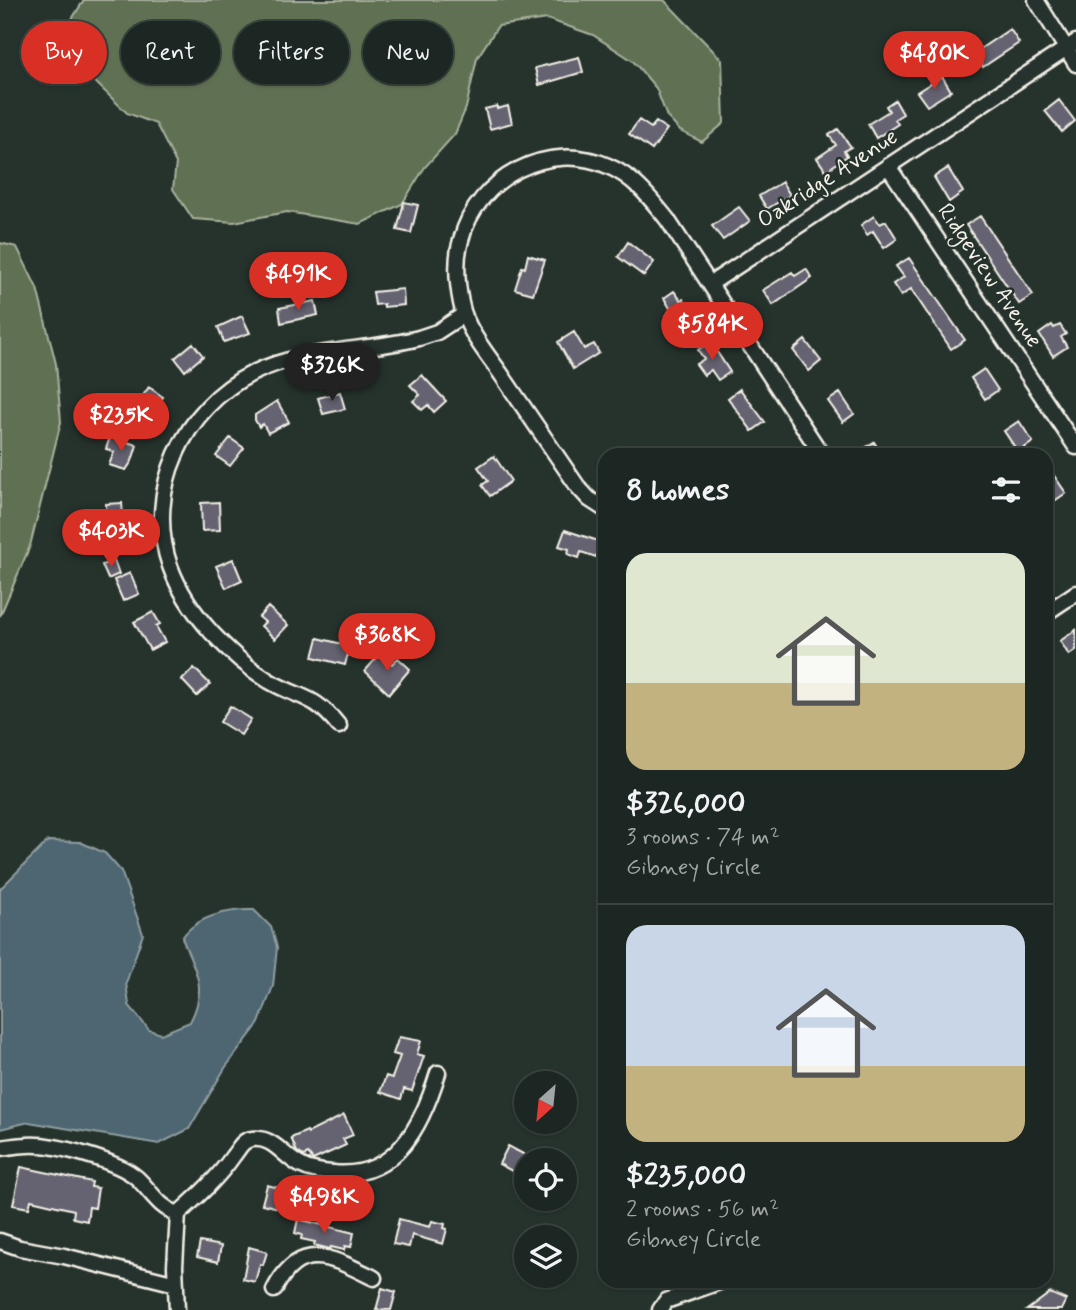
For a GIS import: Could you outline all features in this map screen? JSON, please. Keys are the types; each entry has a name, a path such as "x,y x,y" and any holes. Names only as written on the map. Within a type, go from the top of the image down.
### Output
{"street":[{"path":"1035,0 1071,45 1076,64"},
{"name":"Oakridge Avenue","path":"710,284 1071,45"},
{"path":"598,505 578,487 463,314 457,270 466,223 494,185 520,168 550,158 596,161 611,167 636,184 667,219 817,448"},
{"name":"Ridgeview Avenue","path":"888,166 1076,447"},
{"path":"339,726 328,713 306,696 271,682 234,656 193,610 175,576 164,539 162,514 171,464 196,419 233,385 255,372 298,358 419,338 436,332 463,314"},
{"path":"1053,608 1076,593"},
{"path":"177,1310 178,1214 223,1171 244,1141 254,1138 269,1140 301,1166 324,1172 350,1175 380,1166 393,1157 419,1122 431,1098 438,1073"},
{"path":"0,1148 30,1144 76,1152 113,1164 136,1178 165,1209 178,1214"},
{"path":"0,1241 176,1284"},
{"path":"274,1290 292,1263 305,1257 320,1257 349,1266 374,1278"},
{"path":"660,1310 666,1301 702,1288"}],"green space":[{"path":"84,0 664,0 722,60 724,123 702,142 680,131 667,117 656,88 633,61 593,35 547,19 498,26 477,58 466,108 455,134 425,167 402,204 360,224 287,212 234,222 193,219 173,189 176,163 156,124 127,113 97,84 107,84 107,21 71,21"},
{"path":"0,243 17,247 37,288 56,364 61,422 30,546 0,616"}],"water":[{"path":"48,841 80,842 105,853 121,871 143,934 126,983 129,1005 149,1030 161,1034 190,1022 195,1010 198,980 182,938 188,930 214,915 245,910 254,910 271,927 277,947 273,986 259,1023 225,1068 189,1129 159,1144 29,1122 0,1129 0,889"}],"building":[{"path":"1010,29 1019,43 983,67 974,53"},
{"path":"579,57 583,72 539,85 535,68"},
{"path":"942,76 951,91 927,106 917,92"},
{"path":"895,100 903,114 895,119 898,124 876,138 868,124 889,111 886,106"},
{"path":"1059,100 1075,121 1062,132 1045,111"},
{"path":"497,106 497,109 508,106 512,123 490,129 485,109"},
{"path":"639,120 651,128 656,122 667,129 652,150 629,134"},
{"path":"838,129 851,147 844,151 847,156 826,171 817,158 836,145 829,135"},
{"path":"948,168 963,192 949,202 934,177"},
{"path":"782,182 790,195 767,209 759,196"},
{"path":"404,202 418,205 411,233 397,230"},
{"path":"739,207 750,221 723,240 712,226"},
{"path":"874,216 880,224 886,221 897,239 884,248 873,231 867,235 861,225"},
{"path":"980,216 1033,295 1019,304 966,225"},
{"path":"628,242 654,262 644,276 618,257"},
{"path":"528,255 545,260 533,294 515,289"},
{"path":"909,258 965,340 951,349 911,289 901,296 893,284 904,277 896,266"},
{"path":"806,269 812,278 773,305 763,290 792,272 795,276"},
{"path":"403,289 404,305 375,305 373,292"},
{"path":"674,291 697,320 683,330 664,298"},
{"path":"315,301 318,315 281,323 279,308"},
{"path":"242,316 250,333 224,342 218,327"},
{"path":"1052,325 1054,328 1060,325 1066,334 1061,337 1067,347 1053,356 1039,334"},
{"path":"574,332 584,349 594,344 599,353 573,369 558,342"},
{"path":"805,340 821,361 809,371 793,350"},
{"path":"710,341 730,372 718,380 711,370 704,375 696,364 704,359 698,350"},
{"path":"193,343 203,356 185,371 175,358"},
{"path":"984,369 998,390 985,399 971,378"},
{"path":"422,375 446,401 434,412 428,405 422,410 413,401 420,395 410,385"},
{"path":"149,387 163,397 151,414 137,404"},
{"path":"740,389 765,422 752,431 728,398"},
{"path":"340,392 345,409 323,414 318,398"},
{"path":"840,393 854,414 843,422 828,401"},
{"path":"277,401 289,422 268,433 263,424 259,427 255,415"},
{"path":"1019,421 1033,442 1024,448 1015,448 1004,431"},
{"path":"110,437 137,445 126,470 109,465 114,452 106,449"},
{"path":"230,438 244,448 230,466 216,456"},
{"path":"874,442 878,448 865,448"},
{"path":"494,456 511,481 490,496 482,485 488,481 478,467"},
{"path":"1053,474 1066,493 1053,502"},
{"path":"219,502 220,530 202,531 201,503"},
{"path":"122,503 124,527 107,528 106,504"},
{"path":"565,530 598,541 598,551 596,557 581,552 579,558 568,554 569,549 559,546"},
{"path":"233,559 242,581 226,588 216,566"},
{"path":"114,560 119,574 108,579 102,565"},
{"path":"130,573 139,594 123,601 114,580"},
{"path":"268,607 288,625 275,639 261,626 265,622 259,617"},
{"path":"153,612 160,624 156,626 165,642 150,650 134,622"},
{"path":"1076,630 1076,650 1069,655 1060,641"},
{"path":"318,638 350,646 345,665 313,657"},
{"path":"380,654 392,664 398,658 410,669 389,694 365,671"},
{"path":"194,668 210,684 197,696 182,680"},
{"path":"230,706 251,719 241,735 220,722"},
{"path":"399,1037 421,1041 417,1054 424,1056 412,1091 404,1089 401,1099 380,1092 386,1076 392,1078 400,1056 393,1054"},
{"path":"344,1115 353,1135 343,1139 346,1145 313,1160 308,1154 304,1156 297,1152 291,1138 307,1131 308,1133"},
{"path":"508,1146 514,1149 514,1172 499,1164"},
{"path":"21,1167 92,1182 91,1187 98,1188 95,1208 89,1207 87,1221 73,1218 74,1210 31,1200 29,1208 13,1205"},
{"path":"267,1185 283,1189 279,1208 262,1204"},
{"path":"298,1219 354,1233 351,1247 345,1246 344,1250 330,1249 301,1239 302,1235 295,1233"},
{"path":"399,1219 430,1227 432,1221 445,1224 444,1228 447,1229 443,1244 412,1235 409,1247 393,1244"},
{"path":"200,1242 221,1246 218,1262 197,1257"},
{"path":"249,1247 267,1252 255,1282 243,1279"},
{"path":"382,1288 396,1292 391,1310 376,1310"},
{"path":"1050,1293 1066,1300 1061,1310 1027,1310"}]}
